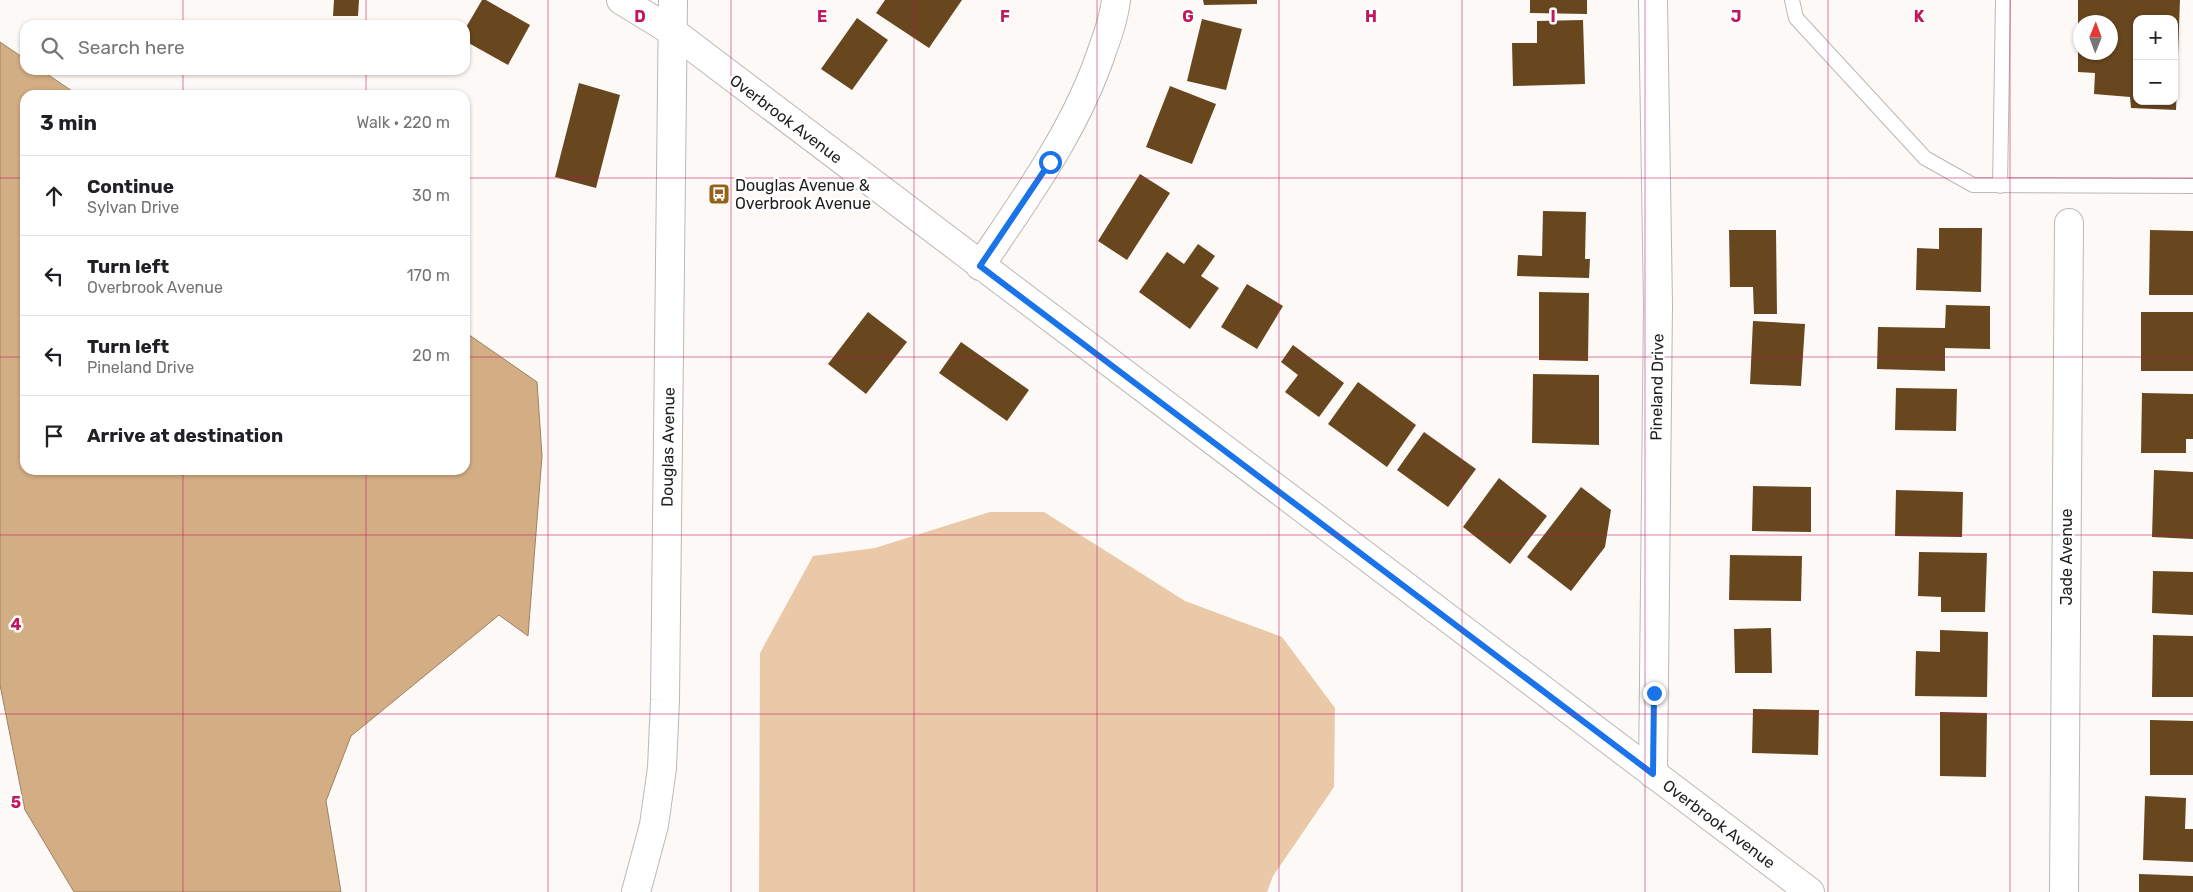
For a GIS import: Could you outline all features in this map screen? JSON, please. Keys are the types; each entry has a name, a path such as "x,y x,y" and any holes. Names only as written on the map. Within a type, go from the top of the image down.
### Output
{"street":[{"name":"Overbrook Avenue","path":"621,0 673,32 1810,892"},
{"name":"Douglas Avenue","path":"636,892 654,825 662,768 665,700 673,0"},
{"path":"980,266 1050,162 1092,82 1115,14 1116,0"},
{"name":"Pineland Drive","path":"1653,0 1658,305 1653,774"},
{"name":"Jade Avenue","path":"2064,892 2069,223"}],"lane":[{"path":"1792,0 1796,18 1926,158 1973,185 2193,186"},
{"path":"2000,186 2003,0"}],"shaded area":[{"path":"0,42 20,56 20,75 48,75 71,90 20,90 20,475 470,475 470,335 537,382 542,456 528,636 499,615 351,736 326,801 341,892 74,892 25,810 0,685"},
{"path":"990,512 1044,512 1185,601 1282,637 1335,708 1334,787 1273,876 1267,892 759,892 760,653 813,556 875,548"}],"building":[{"path":"334,0 359,0 358,16 333,16"},
{"path":"482,0 486,0 530,25 508,65 470,44 470,20"},
{"path":"885,0 962,0 929,48 876,13"},
{"path":"1203,0 1257,0 1257,4 1204,5"},
{"path":"1530,0 1587,0 1587,14 1530,13"},
{"path":"2078,0 2180,0 2178,55 2178,15 2133,15 2133,105 2176,105 2176,110 2131,108 2130,97 2094,94 2095,73 2078,72 2078,60 2118,60 2118,15 2078,15"},
{"path":"857,18 888,40 852,90 821,69"},
{"path":"1202,19 1242,29 1226,90 1187,81"},
{"path":"1583,20 1585,84 1513,86 1512,43 1537,43 1537,21"},
{"path":"579,83 620,95 596,188 555,177"},
{"path":"1170,86 1216,104 1192,164 1146,147"},
{"path":"1140,174 1170,193 1127,260 1098,241"},
{"path":"1543,211 1586,212 1585,259 1590,259 1589,278 1517,276 1518,255 1542,256"},
{"path":"1939,228 1982,228 1981,292 1916,290 1917,248 1939,249"},
{"path":"1729,230 1776,230 1777,314 1754,314 1753,287 1730,287"},
{"path":"2150,230 2193,231 2193,295 2149,295"},
{"path":"1198,244 1215,256 1201,276 1219,288 1190,329 1139,292 1167,252 1184,264"},
{"path":"1247,284 1283,306 1257,349 1221,327"},
{"path":"1539,292 1589,293 1588,361 1539,360"},
{"path":"1946,305 1990,306 1990,349 1945,348 1945,371 1877,369 1878,327 1945,328"},
{"path":"868,312 907,342 866,394 828,364"},
{"path":"2141,312 2193,312 2193,371 2141,371"},
{"path":"1753,321 1805,324 1801,386 1750,384"},
{"path":"961,342 1029,390 1007,421 939,373"},
{"path":"1293,345 1344,383 1319,417 1285,392 1298,375 1281,362"},
{"path":"1533,374 1599,375 1599,445 1532,443"},
{"path":"1358,382 1416,425 1387,467 1328,424"},
{"path":"1896,388 1957,389 1956,431 1895,430"},
{"path":"2142,393 2193,394 2193,439 2186,439 2186,453 2141,453"},
{"path":"1424,432 1476,469 1448,507 1397,470"},
{"path":"2154,470 2193,472 2193,539 2152,537"},
{"path":"1499,478 1547,516 1510,564 1463,527"},
{"path":"1753,486 1811,487 1811,532 1752,531"},
{"path":"1581,487 1611,510 1605,547 1571,591 1527,557"},
{"path":"1896,490 1963,492 1962,537 1895,536"},
{"path":"1919,552 1987,553 1985,612 1941,612 1941,597 1918,596"},
{"path":"1730,555 1802,556 1801,601 1729,600"},
{"path":"2153,571 2193,572 2193,615 2152,613"},
{"path":"1771,628 1772,673 1735,673 1734,629"},
{"path":"1940,630 1988,632 1987,697 1915,696 1916,651 1940,652"},
{"path":"2153,635 2193,636 2193,697 2152,697"},
{"path":"1753,709 1819,710 1818,755 1752,753"},
{"path":"1940,712 1987,713 1986,777 1940,776"},
{"path":"2150,720 2193,721 2193,775 2150,775"},
{"path":"2145,796 2186,798 2185,829 2193,829 2193,862 2143,860"},
{"path":"2139,874 2193,876 2193,892 2139,892"}],"place":[{"name":"Douglas Avenue & Overbrook Avenue","path":"719,194"}],"route":[{"path":"1050,162 980,266 1653,774 1654,693"}]}
